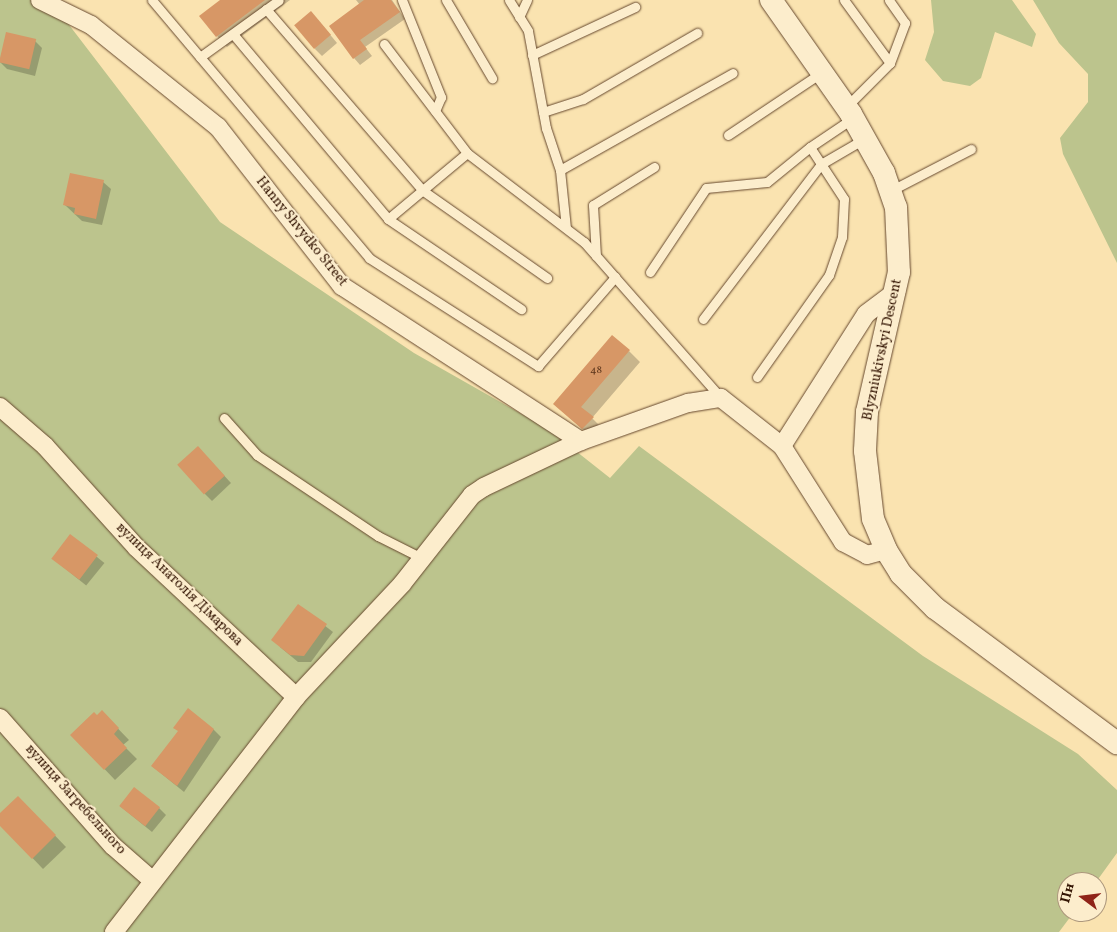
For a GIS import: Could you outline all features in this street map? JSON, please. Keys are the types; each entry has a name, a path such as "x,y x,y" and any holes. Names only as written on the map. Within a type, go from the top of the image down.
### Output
{"street":[{"name":"Hanny Shvydko Street","path":"40,0 91,25 218,127 342,286 582,441"},
{"name":"Blyzniukivskyi Descent","path":"770,0 850,112 892,190 899,242 896,291 867,412 865,451 873,519 886,550 911,586 934,608 1117,743"},
{"path":"782,446 866,314 896,291"},
{"path":"114,932 152,880 243,770 296,697 422,558 472,495 582,441 688,403 721,398 782,446 843,542 867,555 886,550"},
{"name":"вулиця Анатолія Дімарова","path":"0,407 45,446 137,548 296,697"},
{"name":"вулиця Загребельного","path":"0,718 113,846 152,880"}],"lane":[{"path":"152,0 369,258 538,366 615,277"},
{"path":"200,57 278,0"},
{"path":"402,0 441,98 435,111"},
{"path":"446,0 492,78"},
{"path":"509,0 528,31 543,112 560,170 566,228"},
{"path":"519,17 527,0"},
{"path":"844,0 890,63"},
{"path":"650,272 706,188 767,182 850,112 890,63 906,23 889,0"},
{"path":"532,55 635,7"},
{"path":"266,9 422,190 547,278"},
{"path":"543,112 583,98 697,33"},
{"path":"233,34 388,219 521,309"},
{"path":"384,44 467,153 566,228 596,256 721,398"},
{"path":"728,135 822,72"},
{"path":"560,170 733,73"},
{"path":"703,319 821,164 865,138"},
{"path":"758,377 829,276 842,237 844,199 810,147"},
{"path":"892,190 971,150"},
{"path":"388,219 467,153"},
{"path":"596,256 593,205 654,166"},
{"path":"224,418 257,455 378,536 422,558"}],"green space":[{"path":"0,0 50,0 220,222 414,353 548,429 610,478 639,446 923,656 1078,754 1117,790 1117,853 1103,872 1057,872 1057,922 1066,922 1059,932 0,932"},
{"path":"931,0 1012,0 1036,34 1032,47 995,32 981,78 970,86 943,81 925,60 934,32"},
{"path":"1033,0 1117,0 1117,263 1063,154 1060,138 1088,102 1088,74 1059,43"}],"building":[{"path":"220,0 265,0 216,37 199,16"},
{"path":"364,0 391,0 400,12 360,40 367,49 353,59 329,26"},
{"path":"311,11 331,35 314,49 294,25"},
{"path":"6,32 36,39 29,69 0,62"},
{"path":"70,173 104,180 96,219 74,214 75,208 63,205"},
{"path":"612,335 630,350 581,407 594,417 582,429 553,404"},
{"path":"198,446 225,476 204,494 177,465"},
{"path":"70,534 98,555 79,580 51,559"},
{"path":"298,604 327,624 304,656 290,655 271,640"},
{"path":"188,708 214,729 177,786 151,766 178,731 173,728"},
{"path":"102,710 119,728 114,734 127,748 104,770 70,735 94,712 97,715"},
{"path":"134,787 160,807 145,826 119,806"},
{"path":"18,796 56,835 32,859 0,826 0,813"}]}
